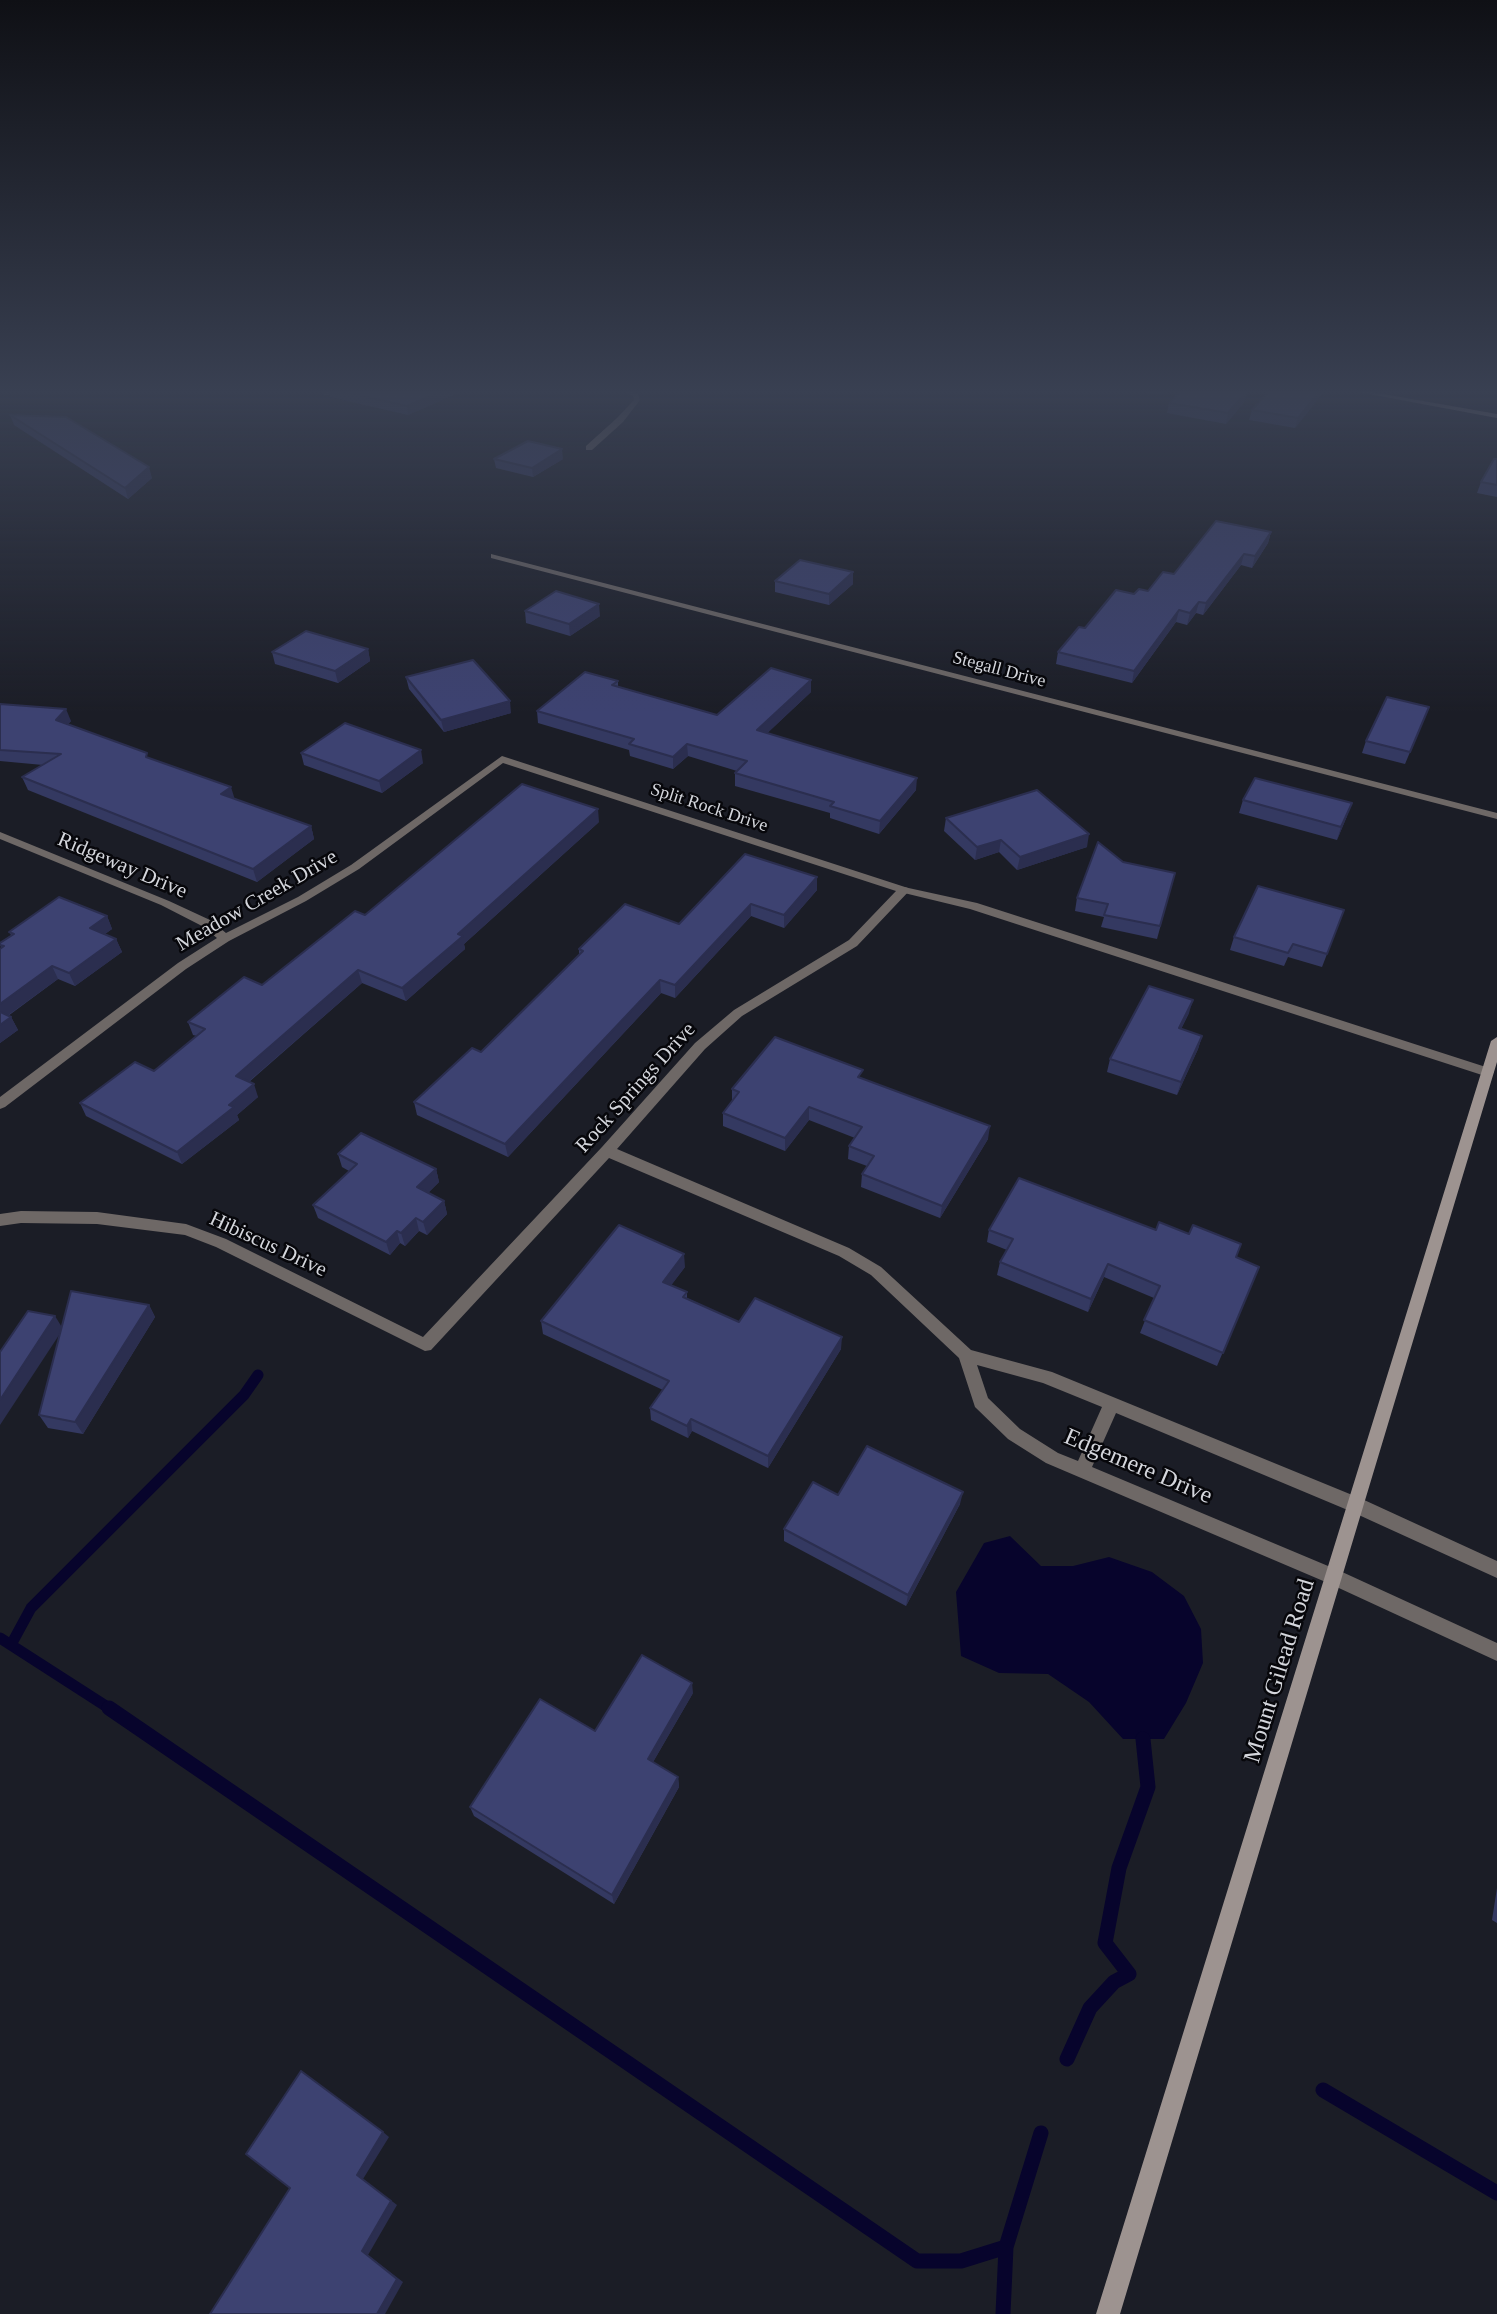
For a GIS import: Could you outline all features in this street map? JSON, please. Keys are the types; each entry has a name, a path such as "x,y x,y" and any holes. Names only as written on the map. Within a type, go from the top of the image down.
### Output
{"street":[{"name":"Stegall Drive","path":"494,556 1497,817"},
{"name":"Split Rock Drive","path":"502,759 904,890 973,906 1488,1072"},
{"name":"Meadow Creek Drive","path":"0,1104 155,985 225,938 302,899 355,867 502,759"},
{"name":"Ridgeway Drive","path":"0,835 165,903 206,923 225,938"},
{"name":"Rock Springs Drive","path":"425,1345 720,1028 738,1013 853,943 904,890"},
{"name":"Mount Gilead Road","path":"1108,2314 1497,1041"},
{"name":"Edgemere Drive","path":"607,1151 844,1252 876,1271 966,1355 1046,1377 1356,1505 1497,1570"},
{"name":"Hibiscus Drive","path":"0,1220 21,1217 97,1218 186,1230 221,1243 425,1345"},
{"name":"Edgemere Drive","path":"966,1355 981,1402 1014,1434 1052,1458 1334,1577 1497,1652"},
{"path":"1082,1471 1111,1405"}],"shaded area":[{"path":"1010,1536 1041,1566 1073,1566 1109,1557 1152,1572 1184,1596 1201,1629 1203,1663 1186,1703 1164,1739 1123,1739 1089,1702 1048,1674 999,1673 961,1656 956,1592 984,1543"}],"building":[{"path":"1216,521 1271,532 1255,556 1244,554 1206,603 1199,602 1190,613 1179,610 1134,671 1058,652 1079,627 1085,628 1116,590 1134,594 1139,589 1148,591 1163,572 1174,574"},
{"path":"800,560 853,572 829,594 775,581"},
{"path":"556,591 599,604 569,624 525,611"},
{"path":"306,631 368,649 335,671 272,652"},
{"path":"473,660 510,701 441,720 406,677"},
{"path":"771,668 811,680 757,730 917,778 880,821 830,806 834,802 735,773 747,761 687,744 673,757 629,744 634,739 537,711 585,672 618,681 612,685 717,715"},
{"path":"1387,697 1429,707 1410,752 1366,741"},
{"path":"0,704 66,709 56,720 147,753 146,757 231,787 221,794 311,826 253,869 22,777 61,754 0,750"},
{"path":"345,723 421,750 379,781 301,753"},
{"path":"1255,778 1352,803 1341,827 1243,800"},
{"path":"522,784 598,809 458,934 463,936 402,988 358,970 236,1076 254,1084 229,1105 234,1107 177,1152 80,1103 135,1062 154,1071 205,1029 188,1022 244,977 262,985 355,911 365,915"},
{"path":"1037,790 1089,834 1020,857 1001,840 977,847 946,818"},
{"path":"1098,842 1123,862 1175,873 1160,926 1104,915 1108,904 1077,898"},
{"path":"745,854 817,877 784,915 751,904 675,985 660,980 505,1144 414,1102 472,1048 481,1052 583,951 579,949 625,904 679,924"},
{"path":"1258,886 1344,910 1327,954 1293,944 1288,953 1234,937"},
{"path":"59,897 107,916 90,928 116,939 69,973 52,966 0,1004 0,949 4,946 0,943 14,934 9,932"},
{"path":"1149,986 1193,1000 1179,1028 1202,1036 1181,1082 1110,1059"},
{"path":"0,1012 11,1017 0,1025"},
{"path":"775,1037 863,1070 858,1077 990,1126 942,1206 862,1174 874,1156 849,1146 862,1127 809,1107 785,1138 723,1113 739,1092 732,1089"},
{"path":"361,1133 436,1169 417,1187 444,1201 423,1222 416,1218 401,1233 397,1231 386,1242 313,1205 357,1164 338,1154"},
{"path":"1019,1178 1156,1230 1159,1222 1189,1234 1193,1225 1241,1244 1236,1257 1259,1267 1223,1353 1144,1320 1160,1286 1108,1264 1091,1299 1000,1262 1013,1239 989,1230"},
{"path":"619,1225 684,1254 663,1282 687,1292 683,1297 739,1322 755,1298 842,1337 768,1456 691,1419 687,1426 650,1408 669,1381 541,1321"},
{"path":"71,1291 149,1305 75,1422 39,1415"},
{"path":"28,1311 55,1316 0,1400 0,1352"},
{"path":"867,1446 963,1492 908,1595 784,1529 813,1482 838,1495"},
{"path":"642,1655 692,1683 648,1759 678,1777 612,1895 470,1807 540,1699 595,1731"},
{"path":"301,2071 383,2132 357,2175 391,2201 362,2251 397,2279 377,2314 210,2314 290,2188 246,2154"}],"waterway":[{"path":"12,1643 31,1608 244,1395 258,1375"},
{"path":"0,1638 111,1709"},
{"path":"111,1709 917,2261 961,2261 1006,2247"},
{"path":"1067,2059 1090,2008 1114,1982 1129,1974 1105,1943 1119,1868 1148,1787 1143,1739"},
{"path":"1323,2090 1497,2193"},
{"path":"1006,2247 1041,2133"},
{"path":"1003,2314 1006,2247"}]}
